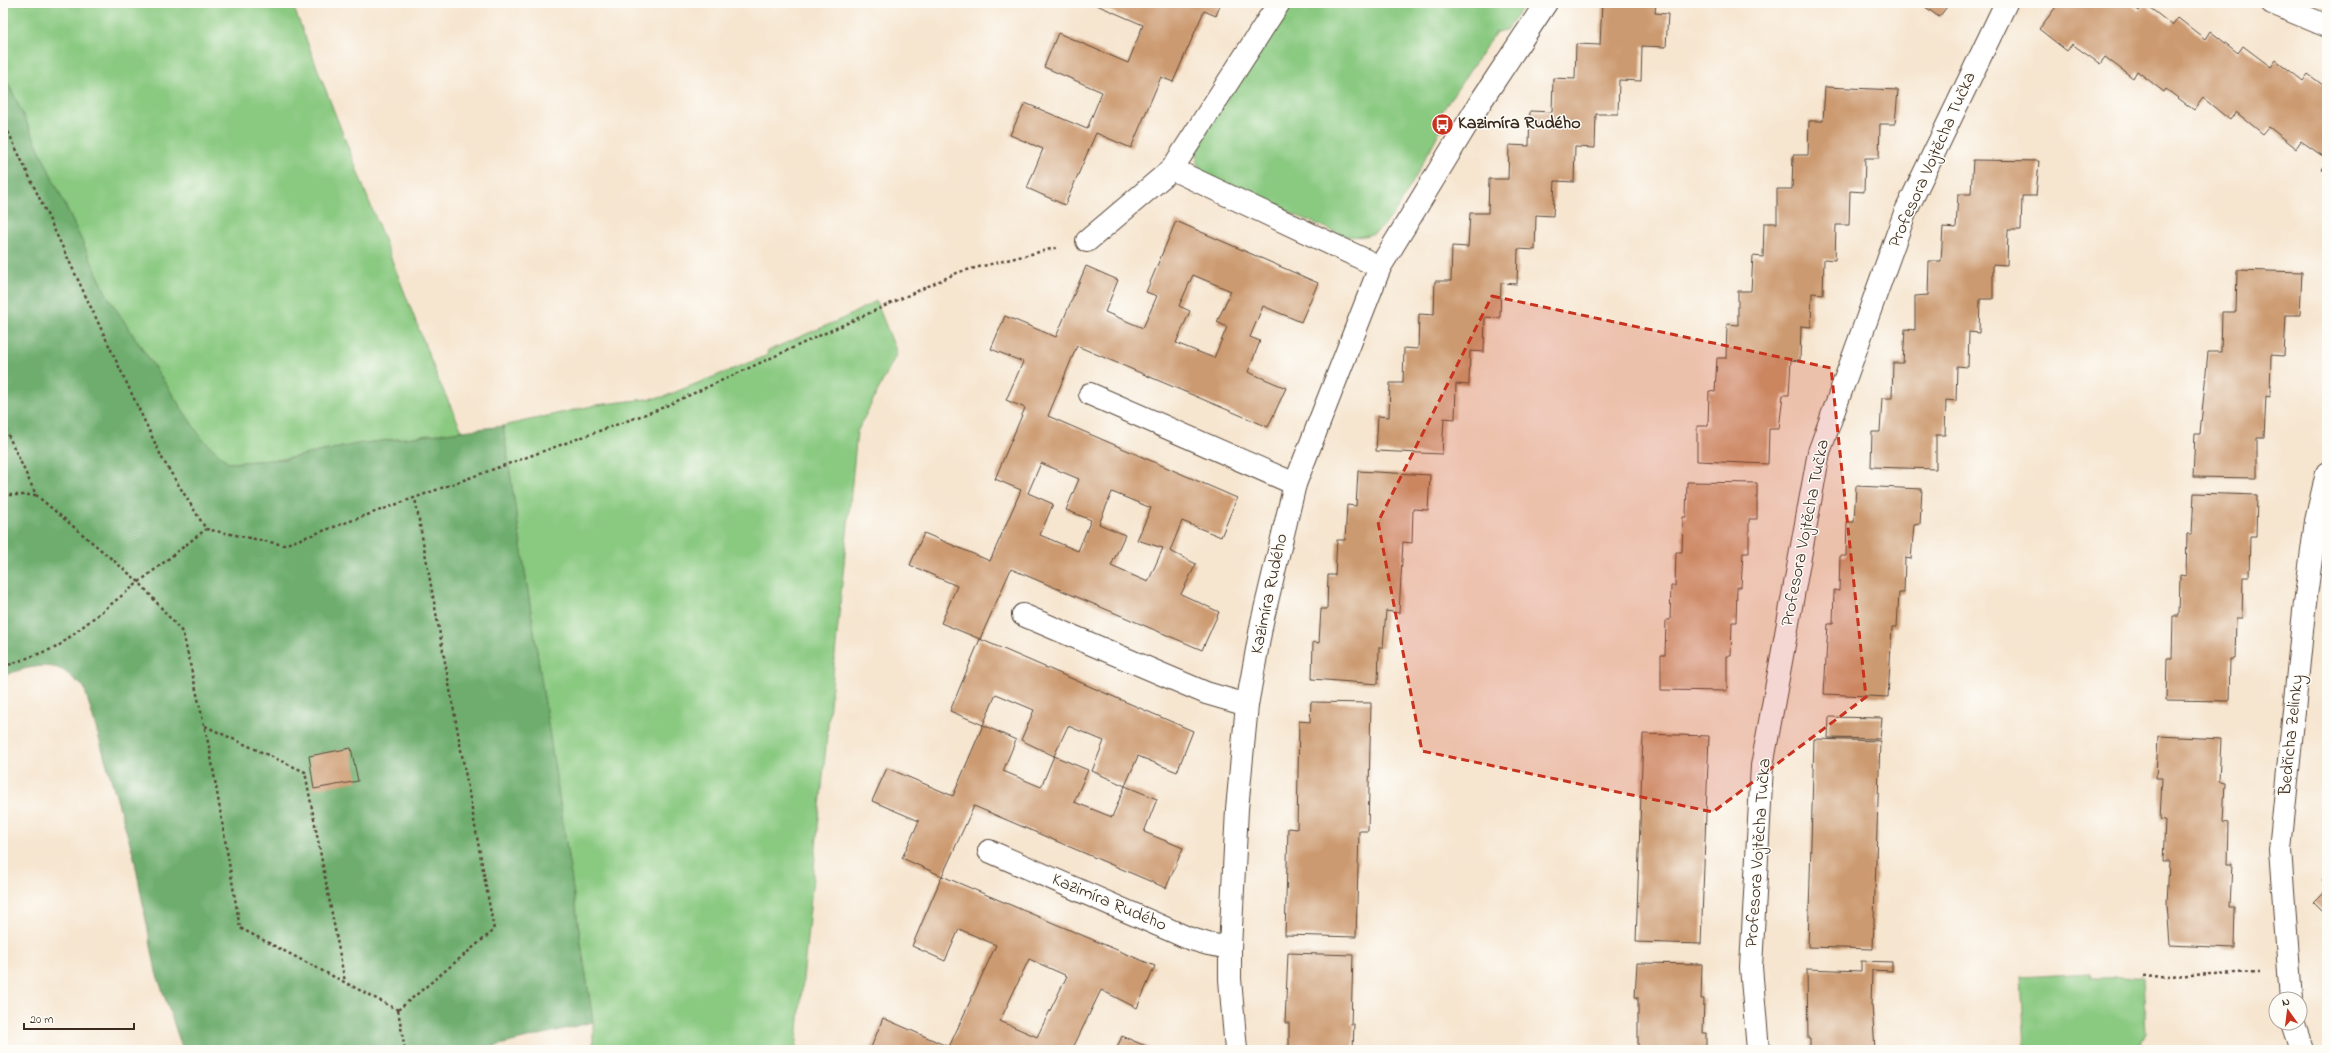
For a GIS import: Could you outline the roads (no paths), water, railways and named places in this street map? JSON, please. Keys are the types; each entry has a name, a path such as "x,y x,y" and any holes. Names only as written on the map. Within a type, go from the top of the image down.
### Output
{"street":[{"path":"1087,241 1172,169 1278,3"},
{"name":"Kazimíra Rudého","path":"1236,1050 1230,979 1230,948 1238,809 1247,705 1262,622 1295,484 1380,267 1481,101 1546,3"},
{"name":"Profesora Vojtěcha Tučka","path":"1758,1050 1751,966 1762,766 1819,452 1905,213 2006,3"},
{"path":"2272,3 2327,26"},
{"path":"1172,169 1380,267"},
{"path":"1090,394 1295,484"},
{"name":"Bedřicha Zelinky","path":"2290,991 2280,850 2304,611 2316,521 2327,473"},
{"path":"1023,616 1206,693 1247,705"},
{"name":"Kazimíra Rudého","path":"989,851 1188,938 1208,944 1230,948"},
{"path":"2296,1031 2302,1050"}],"place":[{"name":"Kazimíra Rudého","path":"1443,124"}]}
